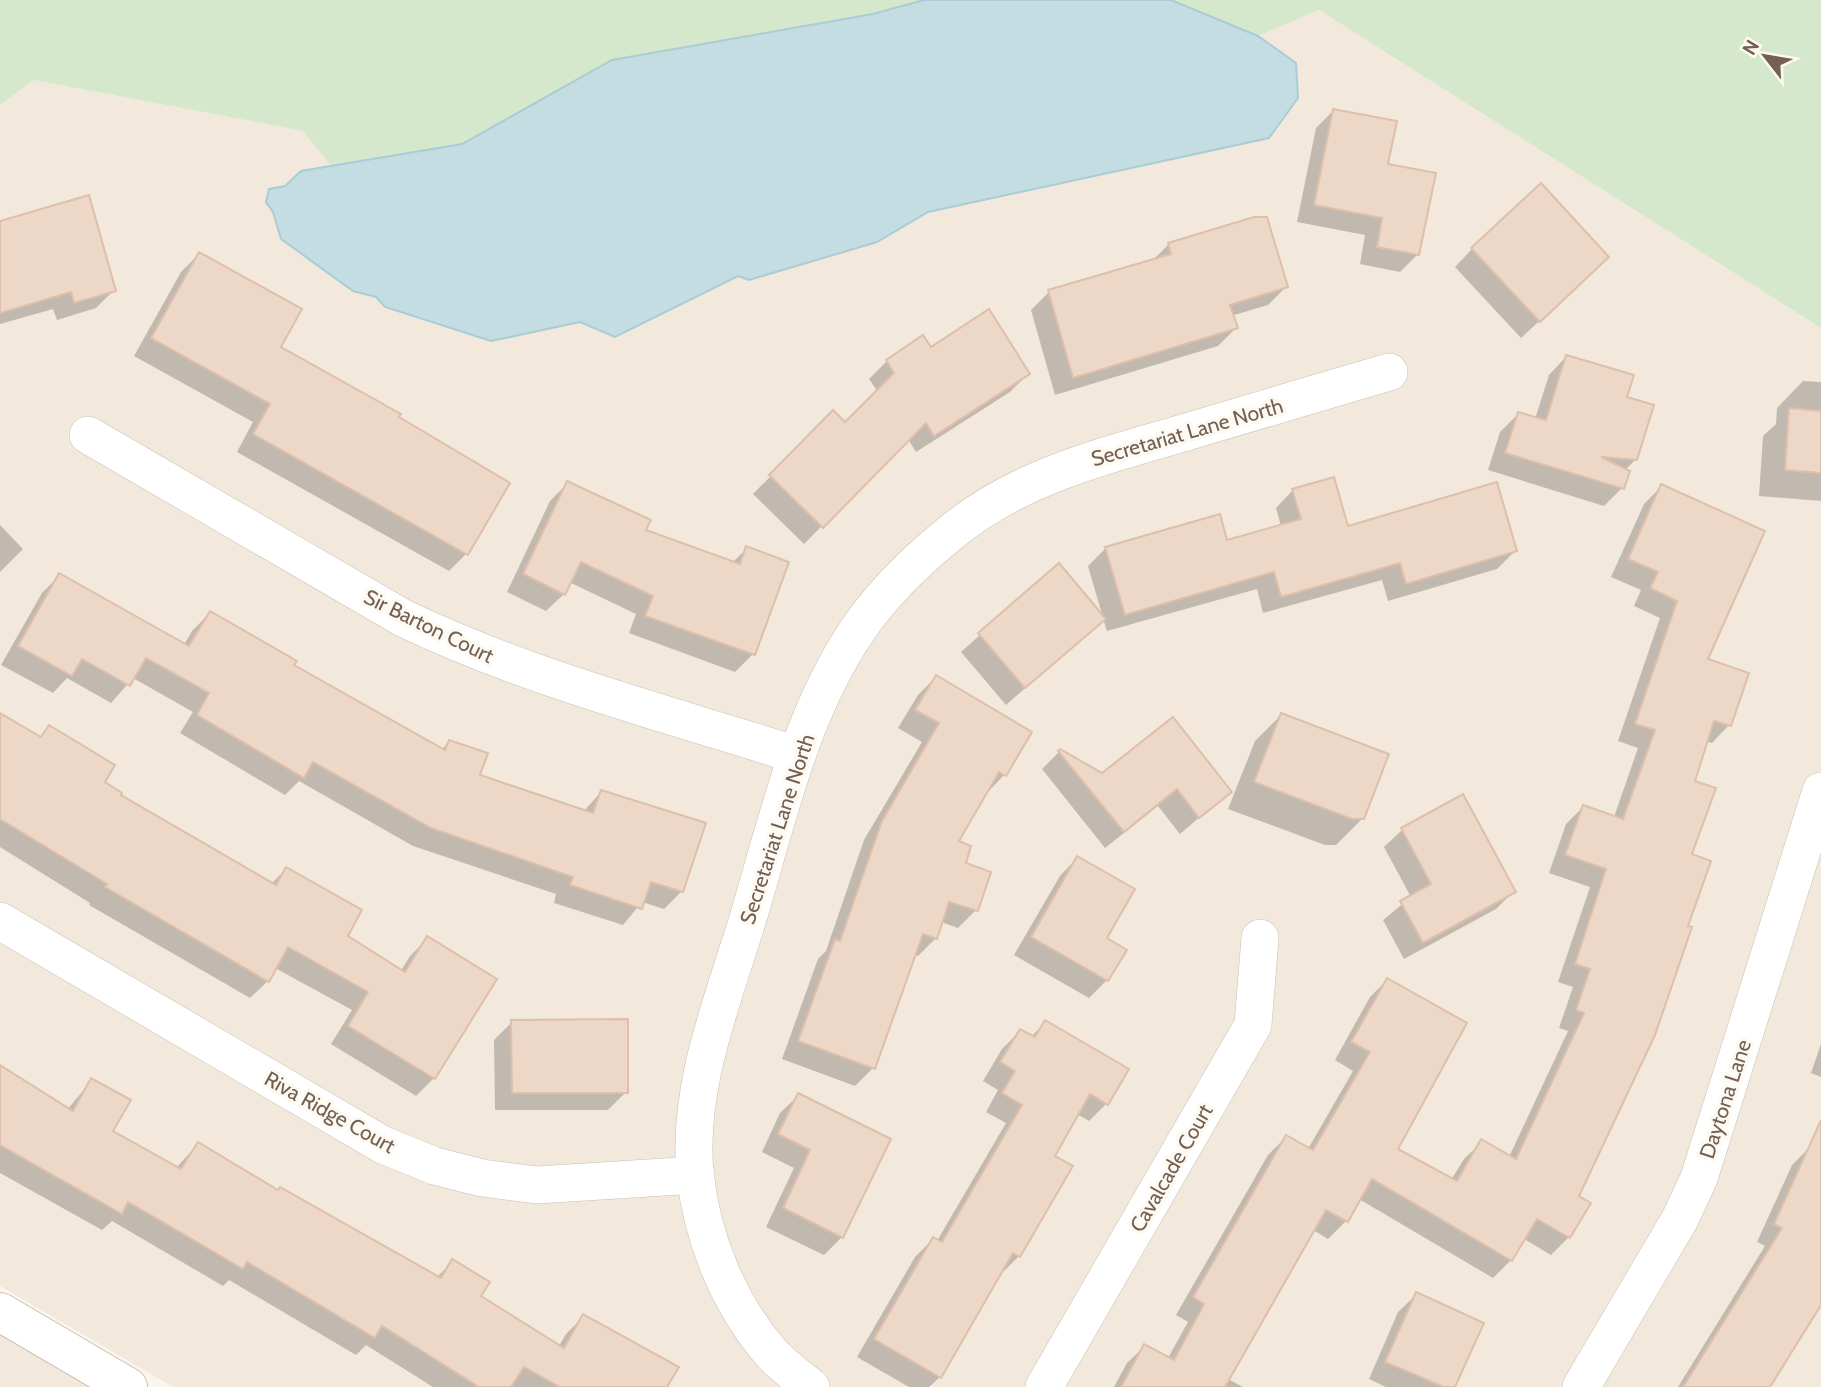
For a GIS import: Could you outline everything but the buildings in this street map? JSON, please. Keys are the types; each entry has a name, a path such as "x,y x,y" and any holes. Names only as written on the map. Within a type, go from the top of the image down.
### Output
{"street":[{"name":"Secretariat Lane North","path":"811,1387 774,1356 731,1297 709,1238 695,1175 694,1121 703,1067 797,755 828,685 859,628 899,580 950,533 1002,498 1062,469 1389,372"},
{"name":"Sir Barton Court","path":"88,435 403,618 451,640 500,661 797,755"},
{"name":"Daytona Lane","path":"1581,1387 1680,1219 1699,1178 1821,791"},
{"name":"Riva Ridge Court","path":"0,921 383,1145 435,1166 482,1178 537,1185 695,1175"},
{"name":"Cavalcade Court","path":"1044,1387 1253,1025 1260,938"},
{"path":"0,1312 128,1387"}],"shaded area":[{"path":"1319,10 1821,328 1821,1387 173,1387 0,1286 0,105 32,80 304,131 331,166 301,171 266,202 273,212 281,239 353,291 376,297 385,307 491,341 580,322 615,337 739,276 877,242 927,212 1269,138 1296,63 1258,36"},
{"path":"0,1333 93,1387 0,1387"}],"green space":[{"path":"0,0 924,0 873,14 612,60 462,144 331,166 303,131 33,80 0,105"},
{"path":"1171,0 1821,0 1821,328 1319,10 1258,36"}],"water":[{"path":"924,0 1171,0 1258,36 1296,63 1298,98 1269,138 928,212 877,242 749,280 738,276 615,337 580,322 491,341 385,307 376,297 353,291 281,239 273,212 266,202 269,189 285,186 301,171 462,144 612,60 873,14"}]}
